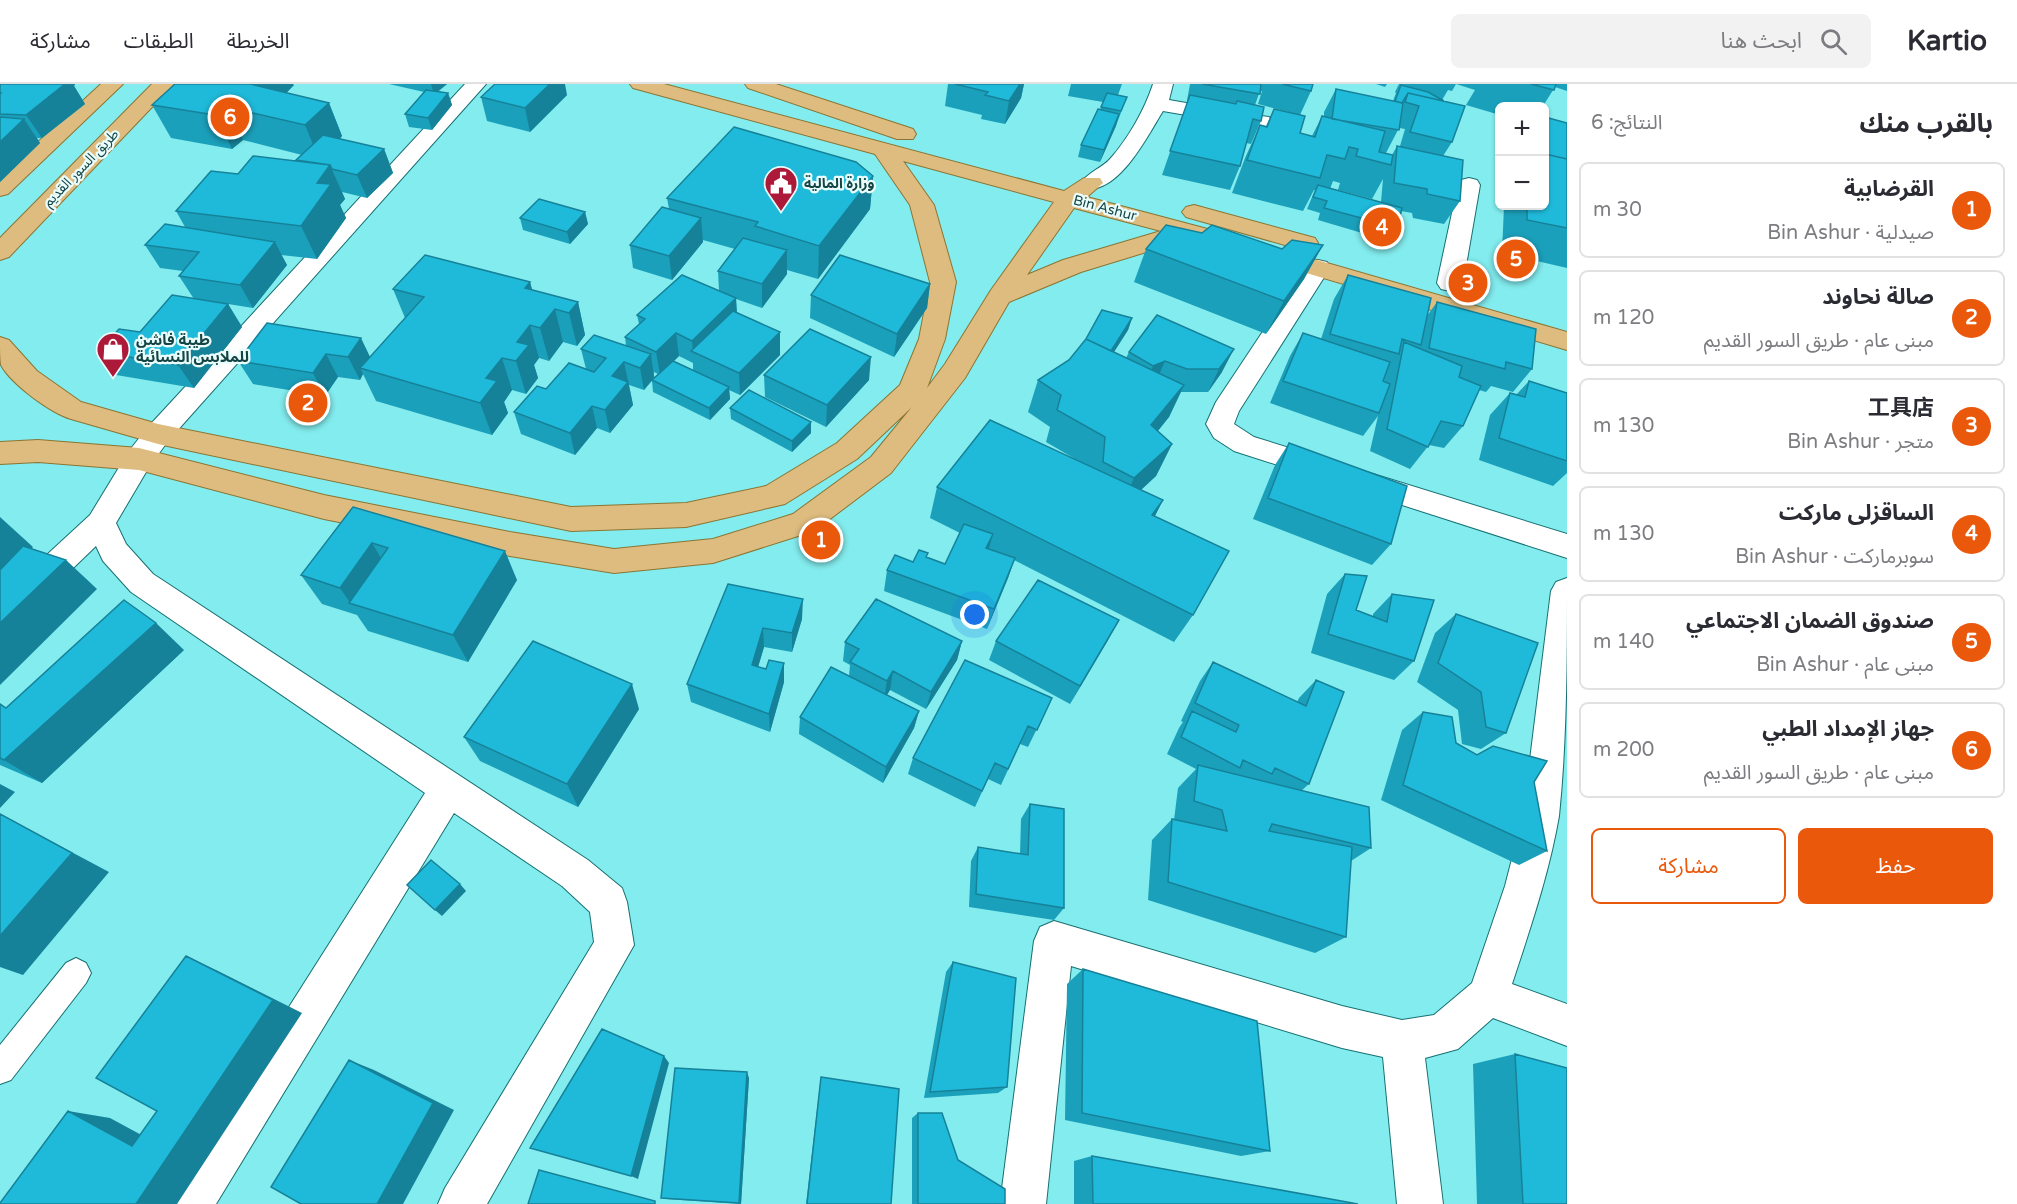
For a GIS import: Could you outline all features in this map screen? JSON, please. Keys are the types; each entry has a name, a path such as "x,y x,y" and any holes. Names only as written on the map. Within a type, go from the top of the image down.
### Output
{"main road":[{"path":"0,189 113,84"},
{"name":"طريق السور القديم","path":"4,248 164,84"},
{"name":"Bin Ashur","path":"640,84 882,148 1080,191 1189,231 1567,341"},
{"path":"714,84 935,144"},
{"path":"755,84 1080,191 1468,288 1567,318"},
{"path":"0,453 148,447 571,519 686,515 774,496 848,451 912,390 932,339 943,282 934,242 922,205 882,148"},
{"path":"0,346 27,378 71,409 148,447 324,507 510,544 614,561 713,551 803,522 881,465 955,371 999,296 1080,191"},
{"path":"999,296 1072,266 1189,231"},
{"path":"0,266 4,248"}],"street":[{"path":"0,618 101,523 148,447 476,84"},
{"path":"1080,191 1118,164 1160,94 1261,122"},
{"path":"1468,288 1469,184"},
{"path":"1318,268 1226,409 1220,424 1224,431 1244,444 1567,546"},
{"path":"101,523 114,552 142,583 575,873 608,902 614,945 497,1147 461,1204"},
{"path":"1023,1204 1054,941 1342,1027 1402,1041 1443,1034 1488,996 1524,886 1541,816 1567,591"},
{"path":"190,1204 449,788"},
{"path":"1488,996 1567,1024"},
{"path":"1402,1041 1420,1204"}],"lane":[{"path":"0,1069 76,973"}],"building":[{"path":"0,84 65,84 26,115 0,114"},
{"path":"175,84 250,84 329,103 305,125 227,107 215,115 152,105"},
{"path":"495,84 550,84 525,108 481,97"},
{"path":"955,84 1020,84 1009,101 985,95 988,92"},
{"path":"1202,84 1261,84 1260,94"},
{"path":"1282,84 1313,84 1311,91"},
{"path":"1531,84 1556,84 1554,90"},
{"path":"1401,85 1428,92 1444,101 1408,93 1402,103 1395,101"},
{"path":"1336,89 1403,103 1399,130 1332,119"},
{"path":"426,90 448,93 428,118 405,114"},
{"path":"1107,93 1127,97 1121,111 1101,107"},
{"path":"1408,93 1465,106 1452,142 1410,132 1419,106 1405,102"},
{"path":"1190,95 1264,107 1261,121 1253,119 1240,166 1170,151"},
{"path":"1098,109 1119,114 1104,150 1081,145"},
{"path":"1274,109 1305,116 1300,133 1315,137 1322,116 1385,131 1379,152 1393,155 1391,165 1356,156 1358,149 1349,147 1345,159 1327,155 1320,178 1247,160 1260,125 1267,127"},
{"path":"0,117 24,119 0,142"},
{"path":"1549,118 1567,123 1567,159 1549,155"},
{"path":"734,127 856,162 873,176 819,246 755,226 758,222 667,198"},
{"path":"323,135 384,149 357,175 332,169 330,165 296,160"},
{"path":"1397,146 1463,160 1460,201 1427,194 1427,189 1394,183"},
{"path":"1549,155 1567,159 1567,228 1527,220 1527,210 1549,210"},
{"path":"253,156 330,165 317,183 331,184 301,226 176,211 211,171 238,174"},
{"path":"1318,185 1402,208 1396,232 1369,224 1369,220 1324,208 1327,201 1313,197"},
{"path":"539,199 585,212 567,232 520,218"},
{"path":"662,207 701,218 669,256 630,245"},
{"path":"165,224 275,242 240,285 179,276 199,252 145,245"},
{"path":"1166,225 1202,233 1212,225 1282,249 1292,240 1323,245 1284,301 1146,249"},
{"path":"743,238 787,250 762,284 718,271"},
{"path":"425,255 530,282 525,288 578,302 569,313 555,309 540,328 530,325 517,342 529,345 516,361 502,358 486,378 497,381 480,403 360,368 424,297 393,289"},
{"path":"840,255 930,284 897,334 811,295"},
{"path":"682,275 736,298 692,341 676,333 656,352 625,337 645,319 637,315"},
{"path":"1348,275 1431,298 1421,345 1402,339 1399,354 1330,334"},
{"path":"172,295 228,304 178,365 98,352 119,329 140,332"},
{"path":"1437,302 1536,329 1532,369 1506,362 1505,369 1429,348"},
{"path":"1102,310 1132,318 1111,351 1086,339"},
{"path":"733,311 780,332 739,373 691,351"},
{"path":"1157,315 1234,349 1219,369 1187,369 1165,361 1153,366 1129,352"},
{"path":"267,323 361,338 348,357 326,354 313,373 238,361"},
{"path":"810,329 871,357 827,405 764,375"},
{"path":"1303,333 1390,362 1383,381 1390,384 1379,413 1283,381"},
{"path":"594,335 651,354 640,368 624,362 612,376 628,382 605,410 592,406 570,433 514,412 537,386 546,389 569,363 594,372 606,358 581,349"},
{"path":"1086,339 1184,385 1151,425 1172,444 1134,478 1103,462 1105,437 1057,410 1061,395 1038,380 1069,360"},
{"path":"1404,342 1462,366 1459,377 1481,386 1463,426 1441,421 1428,447 1387,429"},
{"path":"673,361 729,387 709,408 652,380"},
{"path":"1529,381 1567,393 1567,461 1499,438 1510,393 1525,397"},
{"path":"749,390 811,422 792,441 730,408"},
{"path":"990,420 1163,500 1152,515 1229,551 1193,615 937,487"},
{"path":"1289,443 1407,486 1391,544 1268,498"},
{"path":"353,507 505,551 453,635 349,603 388,548 372,543 340,588 301,575"},
{"path":"964,524 993,534 986,548 1015,558 994,609 887,570 895,555 913,562 919,550 928,553 926,557 945,564"},
{"path":"23,546 66,560 0,623 0,570"},
{"path":"1345,574 1367,576 1356,610 1387,622 1392,594 1434,600 1414,661 1328,634"},
{"path":"1038,580 1119,620 1080,686 996,641"},
{"path":"728,584 803,599 792,633 763,628 752,665 766,669 769,660 784,663 769,714 687,684"},
{"path":"876,599 962,641 931,692 893,671 887,681 850,662 859,649 845,642"},
{"path":"124,600 156,623 4,760 0,758 0,704 6,708"},
{"path":"1456,614 1538,643 1506,733 1486,727 1481,692 1438,663"},
{"path":"533,641 632,684 567,784 464,737"},
{"path":"965,660 1052,698 1037,730 1028,726 1008,769 995,763 982,791 913,758"},
{"path":"1213,662 1306,706 1316,680 1344,692 1309,784 1275,768 1272,774 1243,760 1240,768 1181,737 1192,711 1236,732 1239,725 1195,703"},
{"path":"831,667 919,711 886,767 800,717"},
{"path":"1423,712 1452,717 1456,743 1477,755 1493,746 1547,761 1534,782 1547,851 1403,785"},
{"path":"1198,765 1369,807 1371,848 1272,824 1269,831 1352,847 1346,937 1168,882 1172,819 1227,831 1222,810 1194,801"},
{"path":"1030,804 1064,809 1064,908 976,894 978,847 1028,855"},
{"path":"0,814 72,853 0,936"},
{"path":"431,860 460,884 435,910 407,885"},
{"path":"186,956 273,1000 136,1204 0,1204 68,1111 132,1146 157,1111 96,1078"},
{"path":"953,962 1016,978 1007,1087 930,1092"},
{"path":"1083,969 1257,1021 1270,1151 1082,1113"},
{"path":"602,1029 664,1056 631,1176 530,1148"},
{"path":"1515,1054 1567,1068 1567,1204 1523,1204"},
{"path":"349,1060 433,1103 377,1204 301,1204 271,1187"},
{"path":"675,1068 747,1072 739,1203 661,1198"},
{"path":"821,1077 899,1089 891,1204 807,1204"},
{"path":"918,1113 942,1113 958,1160 1005,1189 1005,1204 918,1204"},
{"path":"1092,1156 1358,1204 1093,1204"},
{"path":"539,1170 655,1201 655,1204 528,1204"}],"place":[{"name":"جهاز الإمداد الطبي","path":"230,117"},
{"name":"وزارة المالية","path":"781,212"},
{"name":"الساقزلى ماركت","path":"1382,227"},
{"name":"صندوق الضمان الاجتماعي","path":"1516,259"},
{"name":"工具店","path":"1468,283"},
{"name":"طيبة فاشن للملابس النسائية","path":"113,378"},
{"name":"صالة نحاوند","path":"308,403"},
{"name":"القرضابية","path":"821,540"}]}
